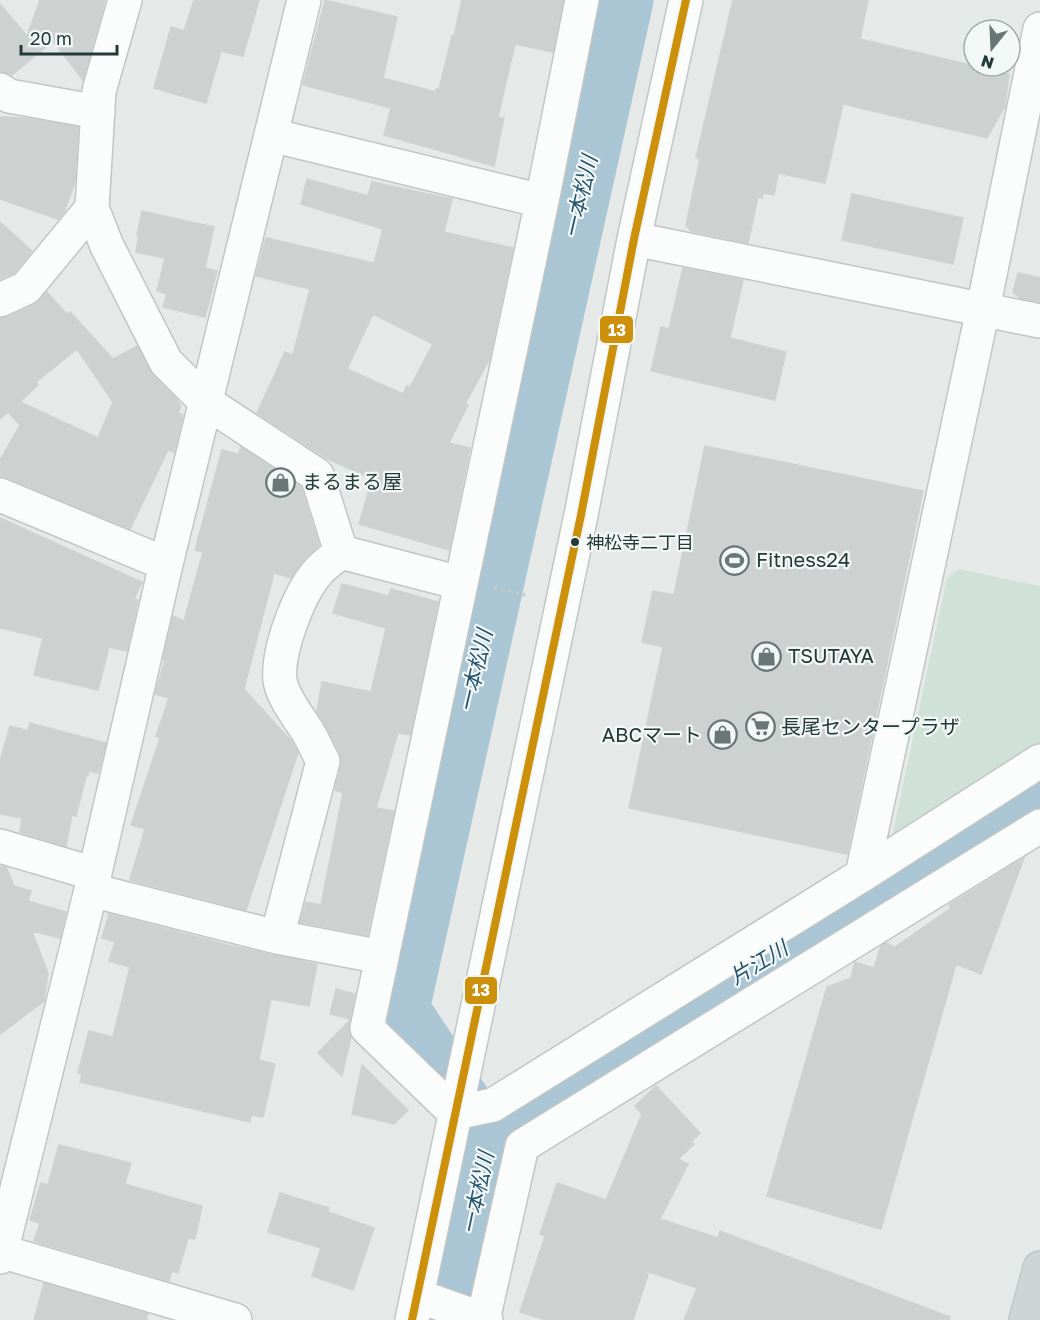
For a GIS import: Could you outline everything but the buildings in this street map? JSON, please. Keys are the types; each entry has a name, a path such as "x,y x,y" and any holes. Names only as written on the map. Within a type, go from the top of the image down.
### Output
{"main road":[{"path":"1026,1320 1040,1268"}],"street":[{"path":"126,0 99,91 92,208 107,246 166,362 206,402 317,476 341,552"},
{"path":"235,1320 0,1253 13,1150 93,882 166,564 304,0"},
{"path":"465,1110 367,1028 542,201 582,0"},
{"path":"686,0 634,239 581,515 469,1046 465,1110 419,1305 481,1318 522,1146 1040,826"},
{"path":"862,875 983,309 1040,29"},
{"path":"4,93 98,112"},
{"path":"271,135 542,201"},
{"path":"0,300 26,288 92,208"},
{"path":"634,239 1040,321"},
{"path":"0,495 166,564"},
{"path":"341,552 460,583"},
{"path":"277,938 323,762 306,729 293,712 280,682 282,657 288,630 297,607 316,573 341,552"},
{"path":"465,1110 493,1105 1040,761"},
{"path":"0,846 93,882 277,938 382,957"}],"shaded area":[{"path":"959,569 1040,586 1040,753 905,839 893,832 947,578"}],"waterway":[{"name":"一本松川","path":"452,1320 488,1141 401,1009 625,0"},
{"name":"片江川","path":"488,1141 559,1081 1040,797"}],"transit line":[{"name":"13","path":"412,1320 581,515 634,239 686,0"}],"place":[{"name":"まるまる屋","path":"281,482"},
{"name":"神松寺二丁目","path":"575,542"},
{"name":"Fitness24","path":"735,560"},
{"name":"TSUTAYA","path":"767,656"},
{"name":"長尾センタープラザ","path":"760,727"},
{"name":"ABCマート","path":"723,735"}]}
